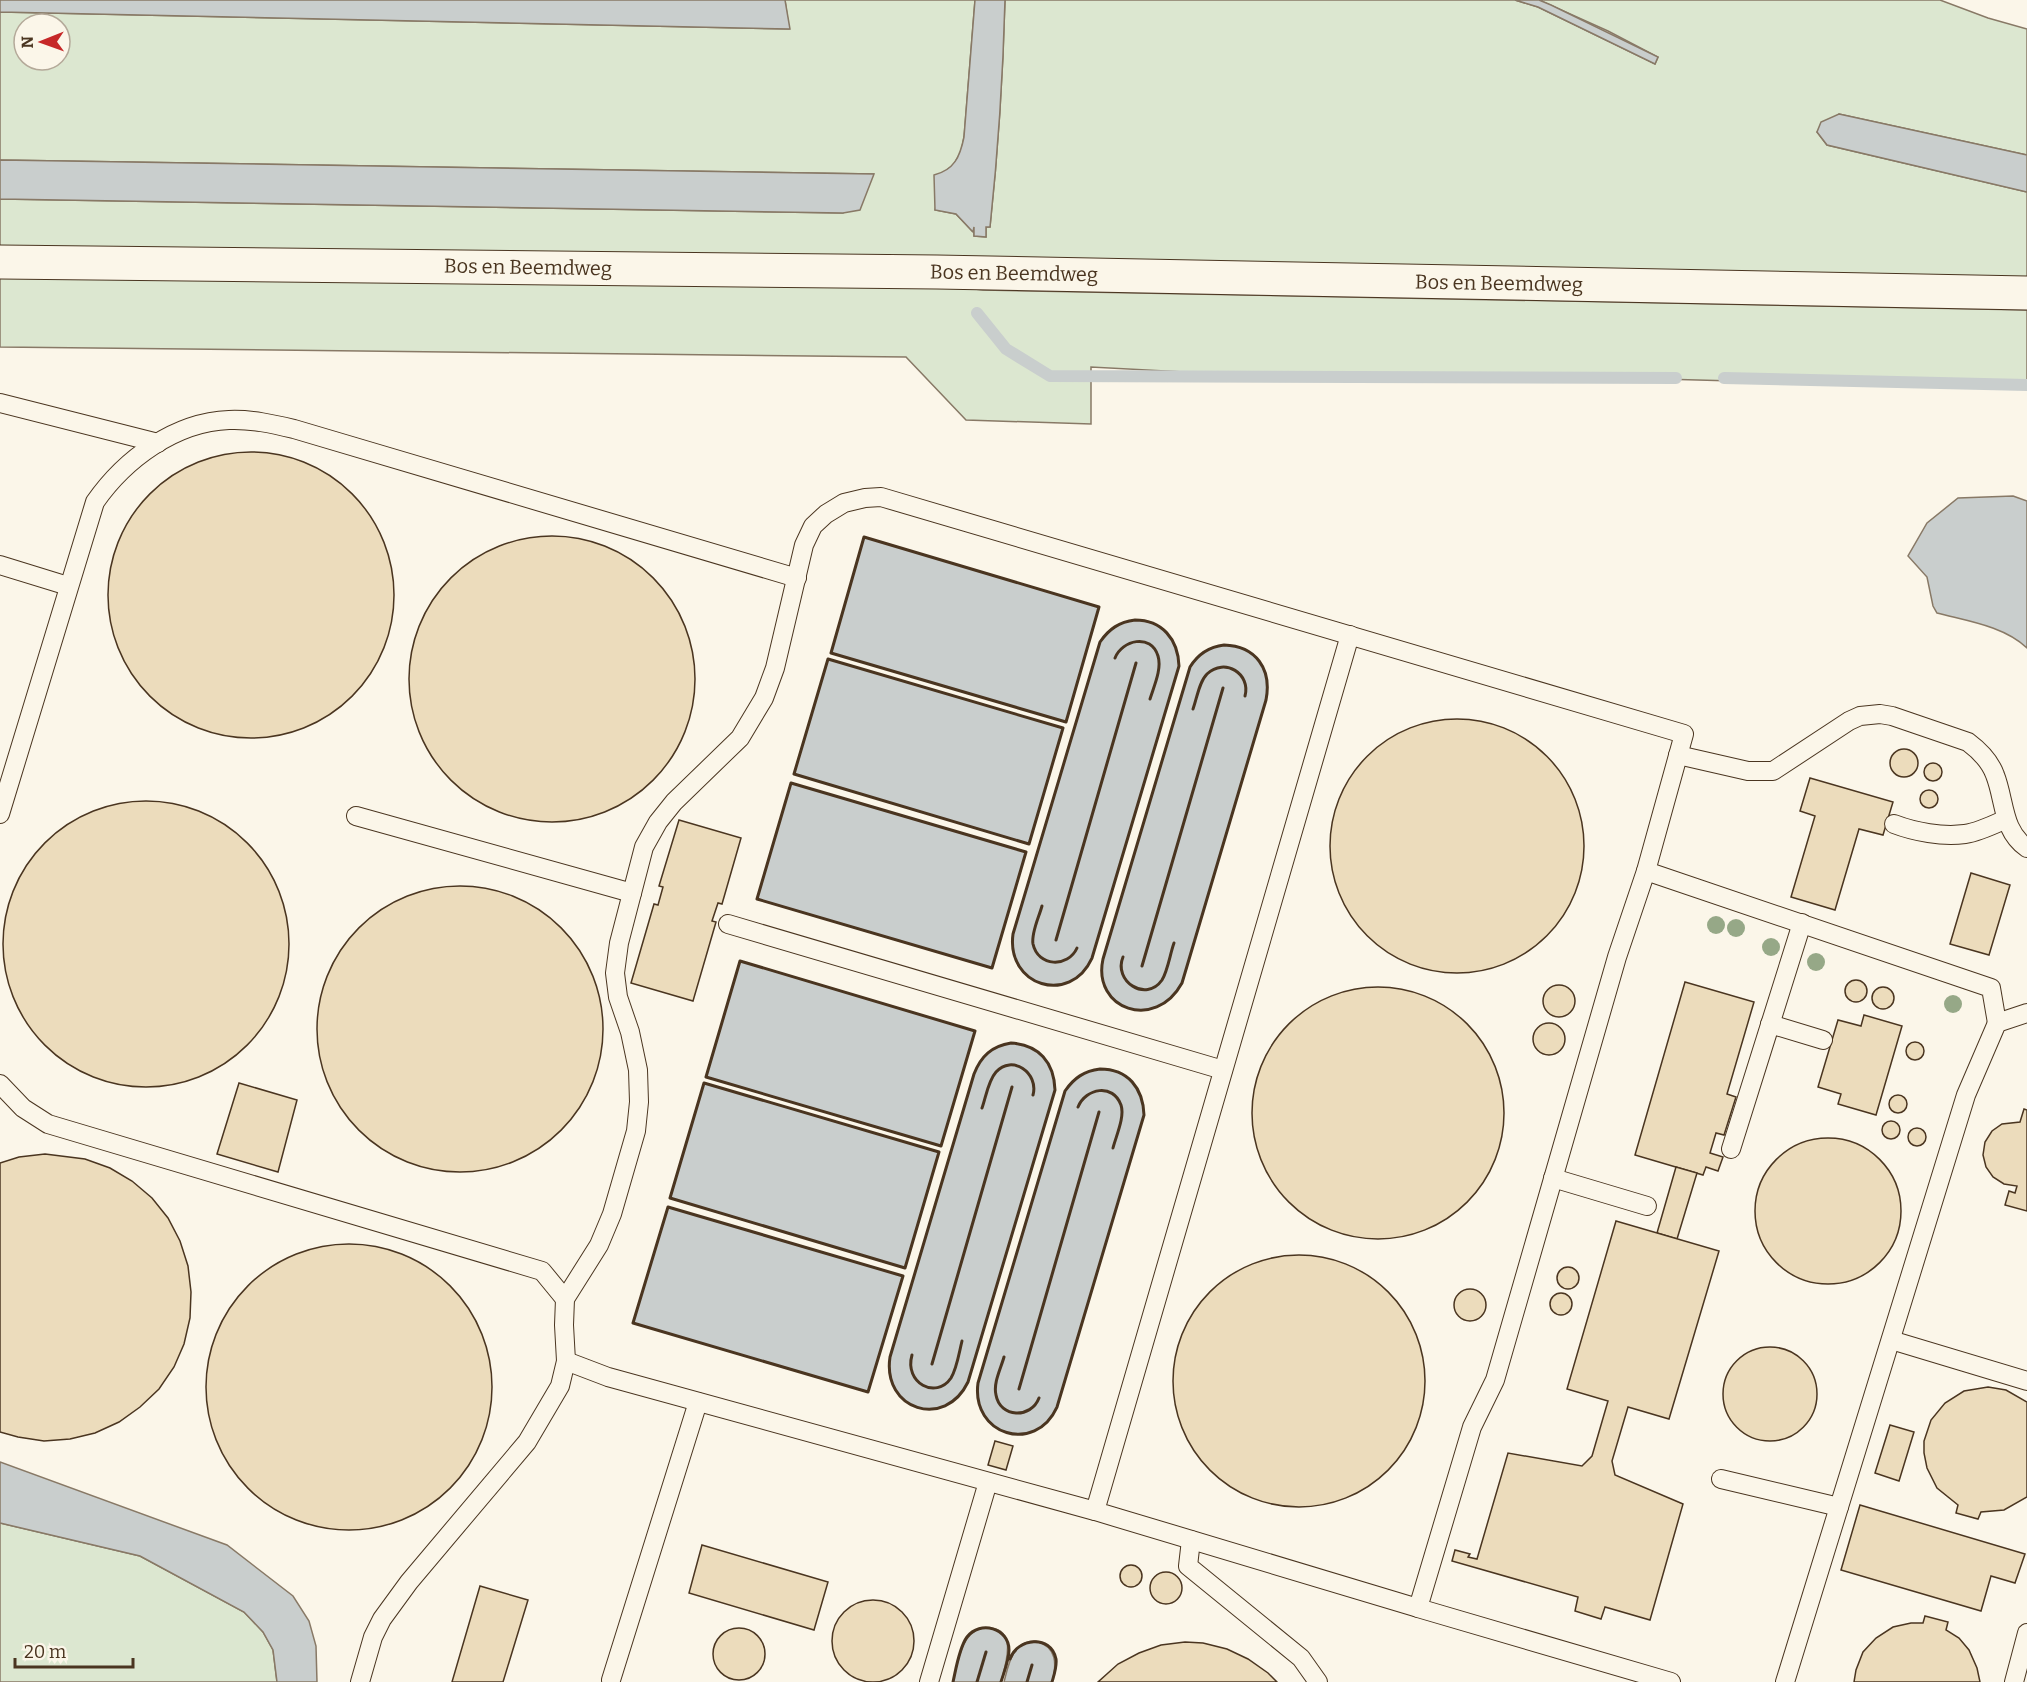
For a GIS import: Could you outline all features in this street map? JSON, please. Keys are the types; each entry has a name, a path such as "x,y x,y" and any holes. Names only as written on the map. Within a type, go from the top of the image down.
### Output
{"street":[{"name":"Bos en Beemdweg","path":"0,262 937,272 2027,293"}],"lane":[{"path":"0,403 158,443"},
{"path":"0,814 95,502 118,473 158,443 183,430 229,420 251,421 294,429 797,578"},
{"path":"360,1682 373,1637 382,1619 409,1582 527,1442 560,1386 566,1362 565,1299 599,1245 608,1224 636,1131 639,1102 638,1070 618,997 615,973 619,943 644,847 658,822 674,802 740,738 764,698 775,668 804,545 813,526 826,514 844,503 865,498 880,497 1684,734 1646,871 1617,957 1495,1380 1472,1427 1418,1608"},
{"path":"0,565 68,586"},
{"path":"1095,1511 1350,635"},
{"path":"1678,755 1748,771 1773,771 1849,721 1869,715 1892,716 1968,742 1979,750 1995,773 2006,819 2012,833 2027,848"},
{"path":"356,816 632,893"},
{"path":"1894,824 1935,834 1966,834 2006,819"},
{"path":"1646,871 1991,988 1996,1023 1965,1095 1785,1682"},
{"path":"1731,1149 1802,923"},
{"path":"728,924 1222,1070"},
{"path":"1996,1023 2027,1013"},
{"path":"1770,1024 1823,1040"},
{"path":"0,1084 23,1108 48,1124 542,1271 565,1299"},
{"path":"1552,1179 1647,1206"},
{"path":"1891,1340 2027,1381"},
{"path":"566,1362 608,1377 1095,1511 1671,1682"},
{"path":"611,1680 698,1402"},
{"path":"1721,1479 1839,1507"},
{"path":"929,1682 988,1482"},
{"path":"1191,1540 1188,1566 1301,1658 1318,1682"},
{"path":"2014,1682 2027,1633"}],"green space":[{"path":"785,0 975,0 964,137 961,152 954,164 945,172 935,210 956,214 972,231 974,227 974,236 986,237 986,227 990,227 998,142 1005,0 1515,0 1538,7 1655,64 1658,57 1608,31 1539,0 1940,0 1988,18 2027,29 2027,155 1839,114 1817,132 1827,145 2027,192 2027,280 0,252 0,199 843,213 873,174 0,160 0,12 12,12 12,72 72,72 72,14 789,29"},
{"path":"0,275 931,284 983,290 2027,310 2027,385 1877,385 1624,378 1222,374 1091,367 1091,424 966,420 906,357 0,347"},
{"path":"0,1523 140,1556 244,1612 263,1632 273,1650 277,1682 0,1682"}],"shaded area":[{"path":"0,0 785,0 790,29 72,12 0,12"},
{"path":"975,0 1005,0 998,142 990,227 986,227 986,237 974,236 974,227 973,232 956,214 935,210 934,175 947,170 955,162 964,137"},
{"path":"1515,0 1539,0 1658,57 1655,64 1538,7"},
{"path":"1839,114 2027,155 2027,192 1827,145 1817,132 1821,122"},
{"path":"0,160 874,174 860,210 843,213 0,199"},
{"path":"2013,496 2027,501 2027,648 1996,629 1937,613 1933,606 1927,577 1908,556 1927,523 1958,498"},
{"path":"864,537 1099,607 1066,722 831,653"},
{"path":"1135,620 1153,623 1167,633 1176,647 1179,666 1092,958 1082,973 1069,982 1055,985 1042,984 1029,977 1019,966 1013,952 1013,934 1100,642 1115,627"},
{"path":"1224,645 1245,650 1259,661 1266,678 1266,700 1182,983 1170,998 1157,1007 1142,1010 1128,1008 1116,1001 1107,991 1102,976 1103,959 1190,667 1204,652"},
{"path":"828,659 1063,728 1029,844 794,774"},
{"path":"791,783 1026,852 992,968 757,899"},
{"path":"740,961 975,1031 941,1146 706,1077"},
{"path":"1011,1043 1030,1047 1043,1057 1052,1071 1055,1090 968,1382 958,1397 945,1406 931,1409 917,1407 905,1401 896,1390 890,1375 890,1357 974,1074 988,1053"},
{"path":"1100,1069 1119,1072 1132,1082 1141,1096 1144,1115 1057,1407 1047,1422 1034,1431 1020,1434 1007,1432 994,1426 984,1415 978,1401 978,1383 1065,1091 1080,1076"},
{"path":"704,1083 939,1152 905,1268 670,1198"},
{"path":"668,1207 903,1276 868,1392 633,1323"},
{"path":"0,1462 227,1545 293,1596 309,1621 316,1646 317,1682 277,1682 273,1650 263,1632 244,1612 140,1556 0,1523"},
{"path":"981,1628 993,1628 1006,1638 1008,1645 1006,1664 1001,1682 953,1682 964,1643 968,1637"},
{"path":"1036,1641 1048,1647 1054,1657 1055,1669 1052,1682 1004,1682 1013,1654 1022,1645"}],"building":[{"path":"251,452 279,455 306,463 342,484 362,504 377,528 388,553 394,595 391,623 383,650 362,686 342,706 318,721 293,732 251,738 223,735 196,727 160,706 140,686 125,662 114,637 108,595 111,567 119,540 140,504 160,484 184,469 209,458"},
{"path":"552,536 580,539 607,547 643,568 663,588 678,612 689,637 695,679 692,707 684,734 663,770 643,790 619,805 594,816 552,822 524,819 497,811 461,790 441,770 426,746 415,721 409,679 412,651 420,624 441,588 461,568 485,553 510,542"},
{"path":"1457,719 1494,725 1517,734 1537,748 1555,766 1569,786 1578,809 1584,846 1578,883 1569,906 1555,926 1537,944 1517,958 1494,967 1457,973 1420,967 1397,958 1377,944 1359,926 1345,906 1336,883 1330,846 1336,809 1345,786 1359,766 1377,748 1397,734 1420,725"},
{"path":"1904,749 1914,753 1918,763 1914,773 1904,777 1894,773 1890,763 1894,753"},
{"path":"1933,763 1939,766 1942,772 1939,778 1933,781 1927,778 1924,772 1927,766"},
{"path":"1810,778 1893,802 1883,835 1859,829 1835,910 1791,897 1815,816 1800,811"},
{"path":"1929,790 1935,793 1938,799 1935,805 1929,808 1923,805 1920,799 1923,793"},
{"path":"146,801 174,804 201,812 237,833 257,853 272,877 283,902 289,944 286,972 278,999 257,1035 237,1055 213,1070 188,1081 146,1087 118,1084 91,1076 55,1055 35,1035 20,1011 9,986 3,944 6,916 14,889 35,853 55,833 79,818 104,807"},
{"path":"679,820 741,838 722,904 718,903 712,921 716,922 693,1001 631,983 654,904 658,905 663,887 659,886"},
{"path":"1971,873 2010,885 1989,955 1950,944"},
{"path":"460,886 488,889 515,897 551,918 571,938 586,962 597,987 603,1029 600,1057 592,1084 571,1120 551,1140 527,1155 502,1166 460,1172 432,1169 405,1161 369,1140 349,1120 334,1096 323,1071 317,1029 320,1001 328,974 349,938 369,918 393,903 418,892"},
{"path":"1856,980 1864,983 1867,991 1864,999 1856,1002 1848,999 1845,991 1848,983"},
{"path":"1685,982 1754,1002 1727,1094 1736,1097 1724,1135 1716,1133 1710,1153 1723,1157 1718,1171 1706,1167 1703,1175 1635,1155"},
{"path":"1559,985 1570,990 1575,1001 1570,1012 1559,1017 1548,1012 1543,1001 1548,990"},
{"path":"1366,987 1390,987 1426,996 1458,1015 1476,1033 1499,1076 1504,1113 1502,1138 1495,1161 1476,1193 1458,1211 1415,1234 1390,1239 1366,1239 1330,1230 1298,1211 1280,1193 1257,1150 1252,1125 1252,1101 1261,1065 1280,1033 1298,1015 1341,992"},
{"path":"1883,987 1891,990 1894,998 1891,1006 1883,1009 1875,1006 1872,998 1875,990"},
{"path":"1864,1015 1902,1026 1876,1115 1838,1104 1841,1094 1818,1087 1838,1020 1861,1026"},
{"path":"1549,1023 1560,1028 1565,1039 1560,1050 1549,1055 1538,1050 1533,1039 1538,1028"},
{"path":"1915,1042 1921,1045 1924,1051 1921,1057 1915,1060 1909,1057 1906,1051 1909,1045"},
{"path":"239,1083 297,1100 278,1172 217,1154"},
{"path":"1898,1095 1904,1098 1907,1104 1904,1110 1898,1113 1892,1110 1889,1104 1892,1098"},
{"path":"2024,1109 2027,1110 2027,1211 2005,1205 2009,1191 2015,1193 2017,1186 2004,1184 1993,1177 1986,1167 1983,1155 1985,1142 1992,1131 2002,1124 2020,1122"},
{"path":"1891,1121 1897,1124 1900,1130 1897,1136 1891,1139 1885,1136 1882,1130 1885,1124"},
{"path":"1917,1128 1923,1131 1926,1137 1923,1143 1917,1146 1911,1143 1908,1137 1911,1131"},
{"path":"1828,1138 1856,1144 1868,1150 1879,1160 1889,1171 1895,1183 1901,1211 1895,1239 1889,1251 1879,1262 1868,1272 1856,1278 1828,1284 1800,1278 1788,1272 1777,1262 1767,1251 1761,1239 1755,1211 1761,1183 1767,1171 1777,1160 1788,1150 1800,1144"},
{"path":"45,1154 85,1159 110,1168 132,1181 152,1198 168,1218 180,1241 188,1266 191,1292 190,1318 184,1344 174,1367 159,1389 119,1422 95,1433 70,1439 44,1441 0,1432 0,1163 19,1157"},
{"path":"1676,1167 1697,1173 1677,1239 1657,1233"},
{"path":"1616,1221 1719,1251 1669,1419 1628,1407 1612,1461 1615,1475 1683,1504 1650,1620 1605,1607 1601,1619 1575,1611 1578,1597 1452,1561 1455,1550 1470,1554 1468,1557 1477,1559 1508,1453 1582,1466 1592,1456 1608,1401 1567,1389"},
{"path":"349,1244 377,1247 404,1255 440,1276 460,1296 475,1320 486,1345 492,1387 489,1415 481,1442 460,1478 440,1498 416,1513 391,1524 349,1530 321,1527 294,1519 258,1498 238,1478 223,1454 212,1429 206,1387 209,1359 217,1332 238,1296 258,1276 282,1261 307,1250"},
{"path":"1299,1255 1336,1260 1369,1276 1388,1292 1404,1311 1420,1344 1425,1381 1420,1418 1404,1451 1388,1470 1369,1486 1336,1502 1299,1507 1262,1502 1229,1486 1210,1470 1194,1451 1178,1418 1173,1381 1178,1344 1194,1311 1210,1292 1229,1276 1262,1260"},
{"path":"1568,1267 1576,1270 1579,1278 1576,1286 1568,1289 1560,1286 1557,1278 1560,1270"},
{"path":"1470,1289 1481,1294 1486,1305 1481,1316 1470,1321 1459,1316 1454,1305 1459,1294"},
{"path":"1561,1293 1569,1296 1572,1304 1569,1312 1561,1315 1553,1312 1550,1304 1553,1296"},
{"path":"1770,1347 1788,1351 1803,1361 1813,1376 1817,1394 1813,1412 1803,1427 1788,1437 1770,1441 1752,1437 1737,1427 1727,1412 1723,1394 1727,1376 1737,1361 1752,1351"},
{"path":"1988,1387 2006,1390 2027,1402 2027,1497 2004,1510 1981,1512 1978,1519 1956,1513 1958,1505 1937,1488 1927,1468 1924,1441 1931,1420 1945,1403 1964,1391"},
{"path":"1890,1425 1914,1432 1899,1481 1875,1473"},
{"path":"995,1441 1013,1446 1006,1470 988,1465"},
{"path":"1860,1505 2025,1554 2015,1583 1991,1576 1981,1611 1841,1570"},
{"path":"702,1545 828,1582 814,1630 689,1593"},
{"path":"1131,1565 1139,1568 1142,1576 1139,1584 1131,1587 1123,1584 1120,1576 1123,1568"},
{"path":"1166,1572 1177,1577 1182,1588 1177,1599 1166,1604 1155,1599 1150,1588 1155,1577"},
{"path":"480,1586 528,1600 503,1682 452,1682"},
{"path":"865,1600 881,1600 896,1607 907,1618 914,1633 911,1657 902,1670 881,1682 865,1682 850,1675 839,1664 832,1649 832,1633 839,1618 850,1607"},
{"path":"1925,1616 1948,1622 1946,1630 1959,1638 1969,1650 1980,1682 1854,1682 1863,1652 1876,1638 1893,1627 1923,1623"},
{"path":"734,1628 744,1628 758,1635 765,1654 758,1673 744,1680 734,1680 724,1676 717,1669 713,1659 713,1649 717,1639 724,1632"},
{"path":"1185,1642 1203,1643 1227,1649 1248,1659 1277,1682 1098,1682 1118,1664 1139,1653 1161,1645"}],"waterway":[{"path":"977,313 1006,349 1050,376 1676,378"},
{"path":"1724,378 2027,385"}],"wall":[{"path":"864,537 1099,607 1066,722 831,653 864,537"},
{"path":"1135,620 1153,623 1167,633 1176,647 1179,666 1092,958 1082,973 1069,982 1055,985 1042,984 1029,977 1019,966 1013,952 1013,934 1100,642 1115,627 1135,620"},
{"path":"1115,658 1130,643 1143,642 1154,649 1158,656 1159,666 1150,699"},
{"path":"1224,645 1245,650 1259,661 1266,678 1266,700 1182,983 1170,998 1157,1007 1142,1010 1128,1008 1116,1001 1107,991 1102,976 1103,959 1190,667 1204,652 1224,645"},
{"path":"828,659 1063,728 1029,844 794,774 828,659"},
{"path":"1056,940 1136,663"},
{"path":"1193,709 1204,677 1214,669 1221,667 1235,670 1240,675 1246,688 1245,696"},
{"path":"1142,966 1223,688"},
{"path":"791,783 1026,852 992,968 757,899 791,783"},
{"path":"1042,906 1033,935 1036,952 1047,961 1060,962 1073,955 1077,948"},
{"path":"1123,957 1121,966 1127,981 1140,989 1148,989 1155,987 1162,980 1174,943"},
{"path":"740,961 975,1031 941,1146 706,1077 740,961"},
{"path":"1011,1043 1030,1047 1043,1057 1052,1071 1055,1090 968,1382 958,1397 945,1406 931,1409 917,1407 905,1401 896,1390 890,1375 890,1357 974,1074 988,1053 1011,1043"},
{"path":"982,1108 993,1076 1002,1067 1009,1065 1023,1068 1028,1073 1034,1087 1033,1095"},
{"path":"1100,1069 1119,1072 1132,1082 1141,1096 1144,1115 1057,1407 1047,1422 1034,1431 1020,1434 1007,1432 994,1426 984,1415 978,1401 978,1383 1065,1091 1080,1076 1100,1069"},
{"path":"704,1083 939,1152 905,1268 670,1198 704,1083"},
{"path":"932,1364 1012,1087"},
{"path":"1078,1107 1093,1092 1106,1091 1117,1098 1121,1105 1122,1115 1113,1148"},
{"path":"1019,1389 1099,1112"},
{"path":"668,1207 903,1276 868,1392 633,1323 668,1207"},
{"path":"912,1355 911,1365 917,1380 930,1388 937,1388 951,1378 962,1341"},
{"path":"1004,1357 995,1390 1003,1408 1009,1412 1023,1412 1035,1405 1039,1398"},
{"path":"953,1682 960,1653 967,1637 979,1629 986,1628 999,1632 1008,1642 1008,1658 1001,1682"},
{"path":"1010,1659 1014,1652 1026,1643 1041,1642 1053,1651 1056,1659 1052,1682"},
{"path":"977,1682 986,1652"},
{"path":"1027,1682 1032,1665"}]}
